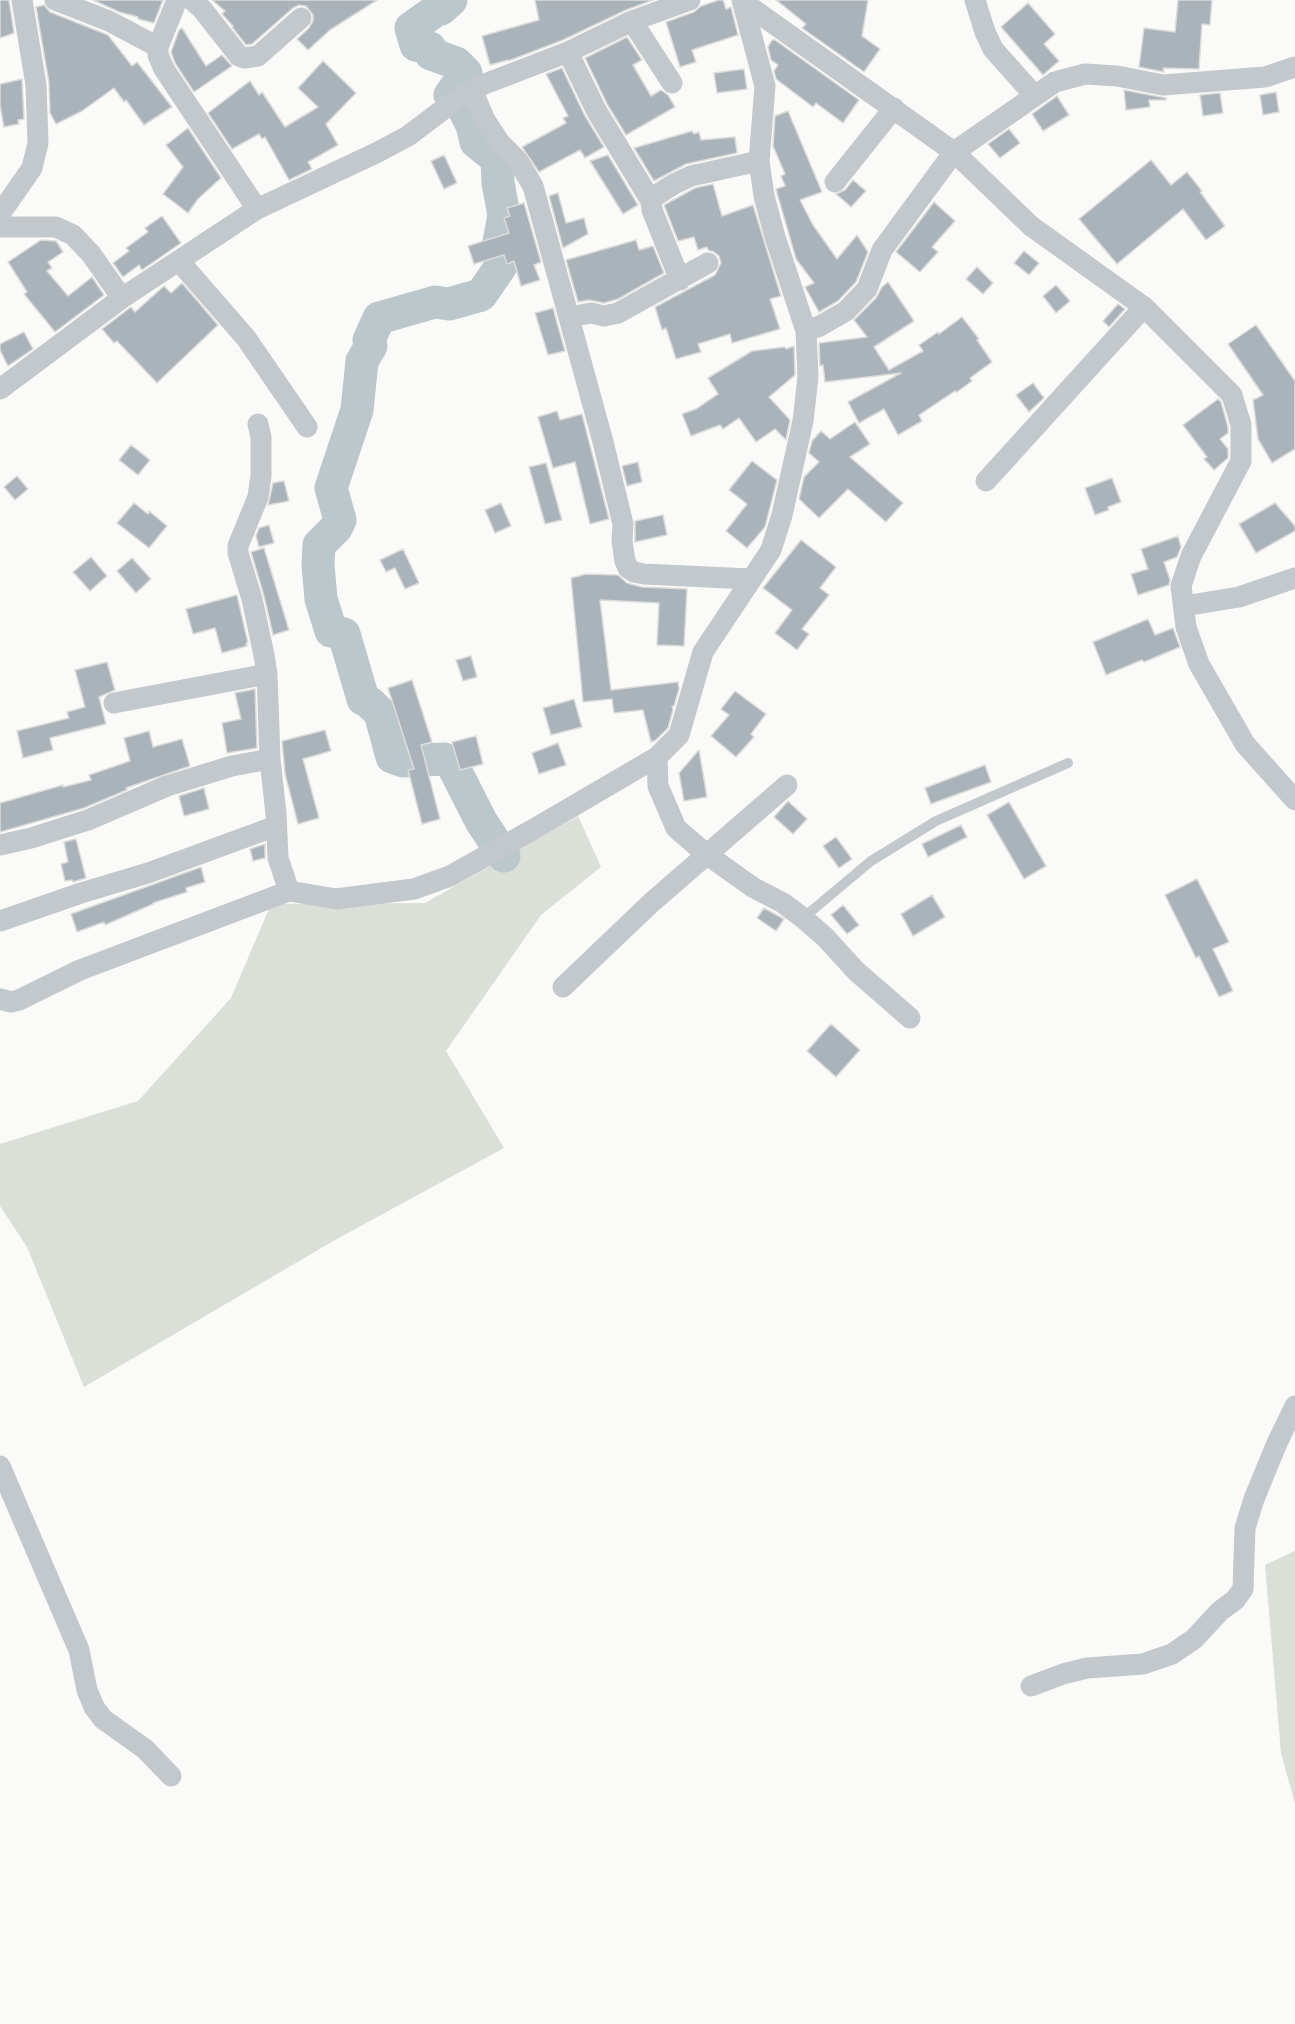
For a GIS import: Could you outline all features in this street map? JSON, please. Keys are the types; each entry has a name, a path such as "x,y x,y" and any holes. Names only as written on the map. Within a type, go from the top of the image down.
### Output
{"street":[{"path":"0,214 32,168 38,143 36,85 22,0"},
{"path":"55,0 109,21 158,47"},
{"path":"177,0 158,47 158,56 164,69 257,209"},
{"path":"192,0 202,9 239,56 244,58 258,56 301,18"},
{"path":"0,389 122,298 257,209 408,136 467,93 568,52 632,21 690,0"},
{"path":"975,0 993,49 1034,95"},
{"path":"743,1 954,152 1031,226 1144,307 1232,394 1241,425 1241,461 1191,556 1181,586 1186,627 1199,664 1245,744 1295,800"},
{"path":"0,999 11,1002 19,1000 80,970 289,891 336,899 414,889 450,876 657,757 680,735 703,652 771,550 785,503 803,421 808,377 806,331 764,196 759,161 765,86 743,1"},
{"path":"632,21 672,83"},
{"path":"568,52 596,110 651,201 652,210 680,280"},
{"path":"806,331 846,311 867,289 882,250 954,152 1055,82 1085,74 1117,76 1162,85 1265,77 1295,67"},
{"path":"467,93 500,143 518,161 533,186 603,442 623,525 622,542 628,568 644,574 750,579"},
{"path":"835,182 894,108"},
{"path":"651,201 674,184 691,176 759,161"},
{"path":"0,227 57,227 73,235 91,254 122,298"},
{"path":"179,261 246,338 307,427"},
{"path":"569,317 591,313 611,316 708,263"},
{"path":"986,481 1144,307"},
{"path":"258,424 261,437 261,476 258,497 238,546 238,553 252,599 267,674 270,759 278,858 289,891"},
{"path":"1184,606 1239,597 1295,578"},
{"path":"114,703 267,674"},
{"path":"657,757 658,786 676,828 706,854 754,888 783,903 803,918 825,937 856,971 910,1018"},
{"path":"0,845 88,820 167,786 232,766 270,759"},
{"path":"563,987 651,903 788,785"},
{"path":"0,921 148,873 276,826"},
{"path":"1031,1686 1087,1668 1143,1664 1172,1654 1194,1640 1220,1611 1235,1600 1243,1589 1245,1528 1273,1452 1295,1406"},
{"path":"0,1466 79,1650 87,1689 94,1707 103,1719 145,1749 171,1776"}],"lane":[{"path":"803,918 871,861 936,821 1068,763"}],"shaded area":[{"path":"578,816 601,867 541,915 446,1051 504,1148 335,1240 84,1387 27,1247 0,1206 0,1144 138,1101 231,998 271,904 425,903"},
{"path":"1295,1551 1295,1804 1281,1753 1265,1565"}],"building":[{"path":"0,0 9,0 14,33 0,38"},
{"path":"93,0 163,0 154,23 119,12"},
{"path":"212,0 377,0 330,30 308,50 297,39 313,21 313,15 306,6 299,5 293,8 252,44 246,45 222,14 225,11"},
{"path":"535,0 653,0 626,10 563,40 508,61 490,65 482,36 539,20"},
{"path":"723,0 726,9 731,7 738,35 692,50 696,62 680,67 666,22"},
{"path":"776,0 868,0 862,36 880,49 864,72 802,28 806,24"},
{"path":"1178,0 1212,0 1210,25 1202,24 1199,69 1163,68 1164,72 1139,67 1144,28 1175,32"},
{"path":"1028,3 1055,34 1044,44 1059,61 1043,75 1001,27"},
{"path":"44,5 50,12 108,35 132,66 137,62 172,107 144,125 114,88 82,111 56,124 50,113 49,83 36,7"},
{"path":"182,28 206,66 222,55 232,66 194,92 175,63 171,52 179,30"},
{"path":"627,37 642,60 633,65 651,96 661,90 668,95 675,107 626,135 607,104 585,58"},
{"path":"772,40 859,100 843,123 816,103 813,107 776,79 774,71 778,65 771,60 768,47"},
{"path":"323,61 356,93 326,124 338,145 308,162 312,169 289,180 265,137 262,139 259,134 232,149 208,113 250,81 259,95 262,92 285,127 318,107 298,88"},
{"path":"562,68 585,116 604,147 585,158 580,150 539,172 522,147 566,123 563,118 568,116 546,74"},
{"path":"744,69 747,89 717,93 714,73"},
{"path":"22,79 24,119 18,120 19,124 4,127 0,106 0,84"},
{"path":"1124,90 1166,98 1166,100 1149,100 1150,107 1126,110"},
{"path":"1276,92 1279,112 1263,115 1260,95"},
{"path":"1220,93 1223,113 1203,116 1200,95"},
{"path":"1057,96 1069,115 1043,131 1032,114"},
{"path":"788,111 822,192 800,200 813,225 837,259 857,235 868,252 856,282 838,301 819,312 805,287 814,283 796,259 776,189 785,186 781,176 785,174 773,146 775,116"},
{"path":"188,128 221,178 198,199 188,213 163,194 183,167 166,145"},
{"path":"1009,129 1020,143 1000,158 988,144"},
{"path":"692,131 694,134 699,132 701,140 735,137 737,153 686,164 654,181 634,148"},
{"path":"444,155 457,183 444,189 431,161"},
{"path":"608,155 638,205 623,214 590,161"},
{"path":"1151,160 1171,185 1187,172 1225,226 1206,240 1183,209 1117,264 1079,219"},
{"path":"853,180 866,191 851,207 836,194 845,190"},
{"path":"713,184 722,216 753,205 781,296 770,299 780,329 732,343 730,334 698,344 701,352 676,359 666,328 662,330 655,307 715,275 721,263 719,256 707,247 698,250 694,237 678,241 664,205 695,188"},
{"path":"558,193 566,223 584,218 588,234 563,248 549,196"},
{"path":"934,202 955,221 932,247 938,252 920,272 896,252"},
{"path":"524,203 541,262 534,265 540,280 521,286 514,261 507,264 504,255 474,264 468,246 509,233 504,218 510,216 507,208"},
{"path":"162,216 181,243 142,270 139,265 123,277 113,263 129,251 126,248 148,232 145,228"},
{"path":"41,240 56,241 63,252 48,262 52,268 47,271 68,296 92,277 104,295 55,332 24,294 27,292 8,262"},
{"path":"636,240 639,250 653,246 664,273 618,299 604,303 589,300 578,302 566,260"},
{"path":"1024,251 1039,263 1029,275 1014,263"},
{"path":"977,267 993,283 983,294 966,279"},
{"path":"888,282 914,321 874,347 889,370 923,351 919,345 962,317 979,339 977,340 992,362 970,378 972,381 957,392 955,391 919,415 922,421 898,435 884,409 859,423 848,402 901,373 825,382 823,365 820,366 819,343 867,337 854,320"},
{"path":"182,283 218,325 157,383 117,341 114,343 102,329 131,307 135,312 164,286 171,293"},
{"path":"1056,285 1070,301 1056,313 1043,296"},
{"path":"1118,304 1125,309 1109,327 1103,321"},
{"path":"553,308 565,351 548,355 535,313"},
{"path":"1256,325 1295,381 1295,449 1272,463 1258,439 1253,400 1263,395 1228,344"},
{"path":"24,332 33,349 8,366 0,350 0,344"},
{"path":"794,346 795,375 769,397 790,420 786,440 775,429 756,442 739,418 723,429 720,425 691,436 682,414 696,409 718,394 708,378 752,351 785,347 786,349"},
{"path":"1033,383 1044,398 1029,412 1016,395"},
{"path":"1218,399 1221,402 1228,427 1228,433 1220,439 1228,449 1228,458 1214,470 1204,459 1207,457 1183,425"},
{"path":"557,411 560,420 582,414 609,519 590,524 575,462 553,468 538,417"},
{"path":"855,422 870,444 850,457 903,503 886,522 848,489 819,518 799,499 804,477 819,462 809,453 812,441 821,431 830,439"},
{"path":"131,445 150,460 138,475 119,460"},
{"path":"752,461 777,480 765,527 747,548 726,531 747,504 729,490"},
{"path":"638,462 642,482 627,486 622,466"},
{"path":"546,463 562,520 545,524 529,467"},
{"path":"17,476 28,489 15,500 4,487"},
{"path":"1112,478 1121,502 1095,515 1085,488"},
{"path":"284,481 289,501 268,505 273,483"},
{"path":"134,503 148,514 149,511 167,526 149,548 117,523"},
{"path":"501,503 511,526 495,533 485,510"},
{"path":"1275,503 1295,526 1295,531 1256,553 1239,524"},
{"path":"663,515 667,535 635,542 635,521"},
{"path":"269,525 274,543 259,547 256,536 259,528"},
{"path":"1178,536 1181,547 1177,557 1164,562 1170,580 1169,585 1138,595 1131,574 1148,569 1141,549"},
{"path":"801,540 836,567 820,588 829,595 802,629 809,634 797,650 775,633 792,610 763,588"},
{"path":"264,548 289,630 273,635 251,552"},
{"path":"403,549 419,583 405,589 395,568 386,572 380,560"},
{"path":"91,557 107,576 90,591 73,572"},
{"path":"132,558 151,579 136,593 117,571"},
{"path":"586,574 618,575 627,583 642,587 687,589 684,646 657,645 659,603 600,600 611,690 678,682 679,689 674,706 672,706 668,728 656,740 651,742 643,710 614,713 612,699 583,702 571,578"},
{"path":"237,595 248,643 246,643 247,646 222,653 215,628 193,634 186,609"},
{"path":"1148,619 1155,635 1173,628 1180,647 1106,675 1093,642"},
{"path":"471,656 477,677 463,681 456,660"},
{"path":"107,662 115,690 99,697 106,724 50,738 53,750 23,758 17,731 69,718 67,712 85,707 75,670"},
{"path":"412,680 432,742 421,745 440,819 422,824 408,770 414,769 388,688"},
{"path":"255,689 257,748 227,753 222,723 241,719 235,693"},
{"path":"735,691 766,714 751,734 754,737 736,757 711,736 729,715 721,709"},
{"path":"574,699 582,727 551,735 543,708"},
{"path":"325,730 331,751 303,759 319,818 298,824 285,774 282,741"},
{"path":"149,731 153,747 182,739 190,766 126,788 127,790 84,808 0,832 0,803 63,785 63,787 91,780 89,775 130,761 124,738"},
{"path":"476,736 483,764 460,770 452,742"},
{"path":"558,743 566,765 539,774 532,753"},
{"path":"699,750 707,797 684,801 679,773"},
{"path":"985,765 991,782 931,804 925,788"},
{"path":"204,788 209,809 184,816 179,796"},
{"path":"788,801 807,819 793,834 774,817"},
{"path":"1009,802 1046,866 1024,879 987,815"},
{"path":"961,825 967,837 928,857 922,844"},
{"path":"836,837 852,859 839,868 823,846"},
{"path":"76,839 86,878 73,882 72,880 65,881 61,864 68,862 64,842"},
{"path":"265,844 265,858 253,861 250,849"},
{"path":"201,867 205,882 186,888 187,892 153,903 105,925 104,922 77,932 71,914"},
{"path":"1197,879 1229,942 1213,949 1233,991 1219,997 1199,956 1196,958 1165,895"},
{"path":"932,895 945,917 913,936 901,914"},
{"path":"843,905 859,925 847,934 831,915"},
{"path":"764,908 784,919 776,931 757,918"},
{"path":"831,1024 860,1050 836,1077 807,1051"}],"waterway":[{"path":"451,0 411,28 416,45 430,48 431,54 456,63 466,73 450,95 464,109 472,125 476,142 497,159 498,183 504,215 499,242 501,266 481,295 449,304 435,302 379,318 369,340 371,346 362,361 357,410 331,488 340,520 336,528 319,545 318,565 321,599 331,631 344,634 363,699 380,713 392,757 403,761 444,759 453,766 481,821 504,856"}]}
